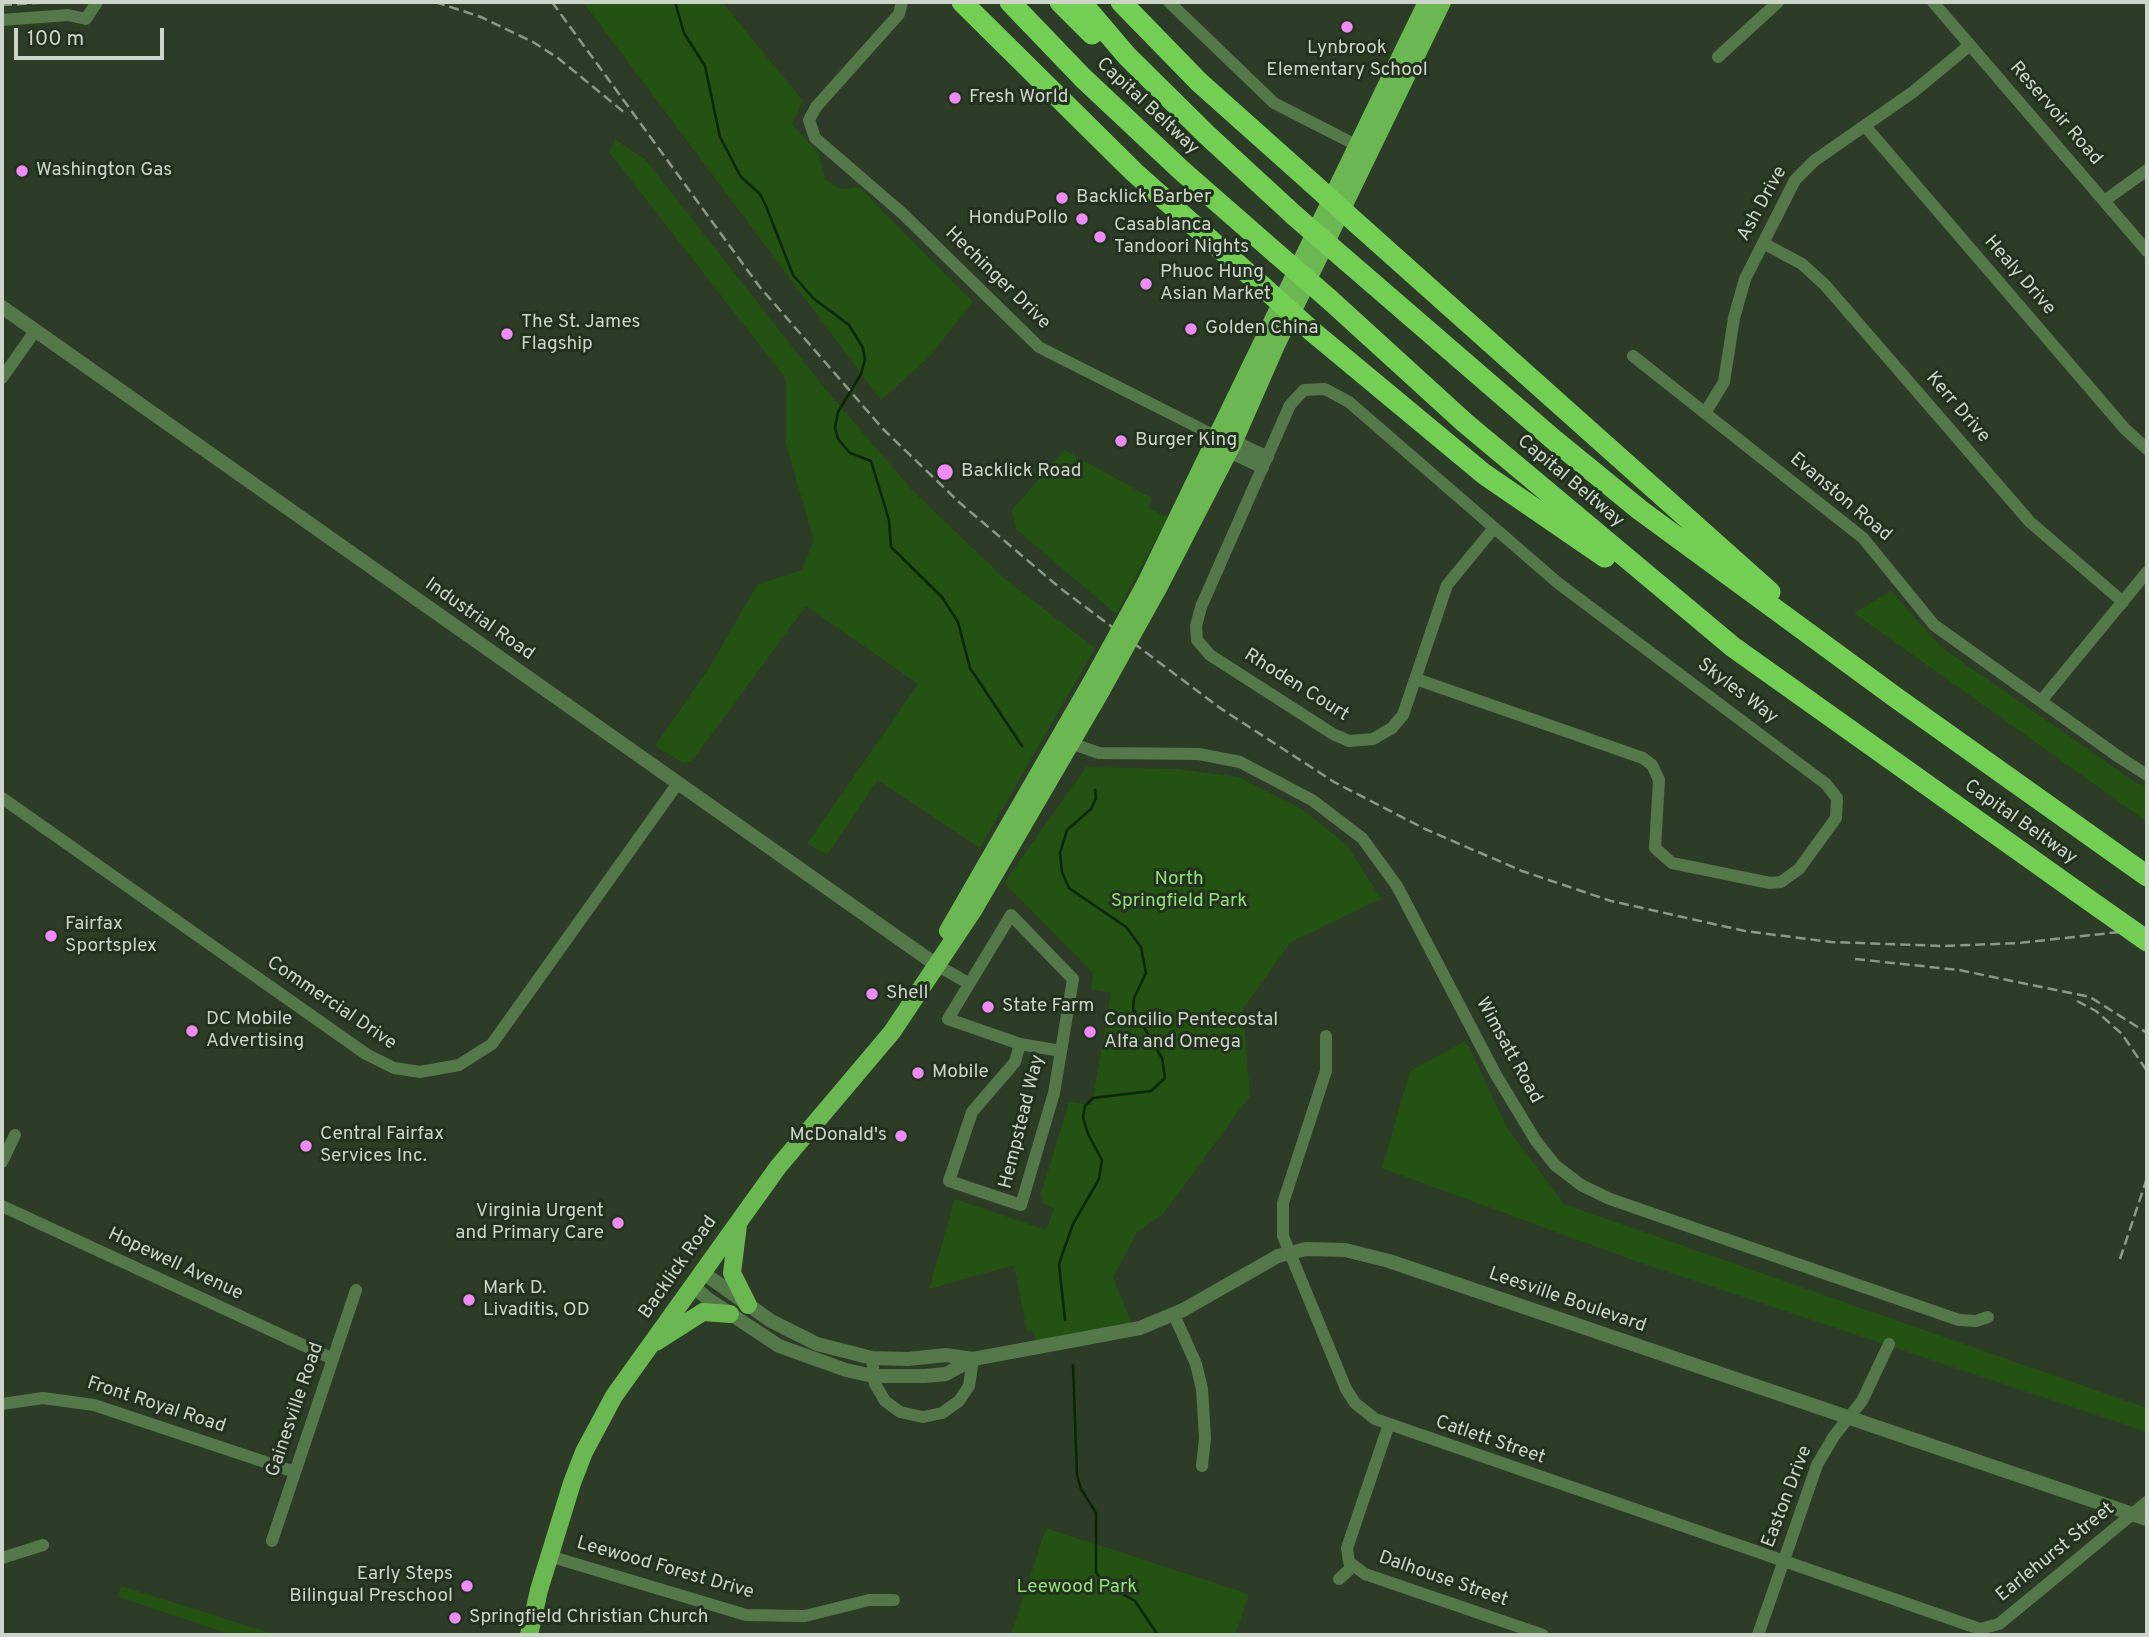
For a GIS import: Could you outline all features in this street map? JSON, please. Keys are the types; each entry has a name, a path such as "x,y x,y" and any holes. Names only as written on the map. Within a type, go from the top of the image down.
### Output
{"highway":[{"name":"Capital Beltway","path":"1010,2 1093,88 1181,170 1464,422 1733,647 2147,941"},
{"path":"1030,2 1278,254"},
{"path":"1060,2 1206,135"},
{"name":"Capital Beltway","path":"1081,2 1127,56 1206,135 1346,261 1553,439 1640,510 1895,697 2147,876"},
{"path":"1121,2 1199,82 1737,563 1895,697"},
{"path":"965,4 1134,172 1313,332 1485,474 1733,647"}],"main road":[{"name":"Backlick Road","path":"529,1635 549,1556 584,1452 614,1396 740,1218 805,1132 892,1032 935,964 960,908 1065,741 1227,443 1363,149 1427,2"},
{"name":"Backlick Road","path":"1363,149 1442,2"},
{"path":"740,1218 732,1273 748,1304"},
{"path":"650,1345 703,1312 730,1314"}],"street":[{"path":"2,20 68,15 86,19 97,2"},
{"name":"Hechinger Drive","path":"902,2 899,14 847,69 809,120 815,138 902,213 1039,347 1227,443"},
{"path":"1169,2 1275,103 1363,149"},
{"path":"1718,57 1778,2"},
{"name":"Reservoir Road","path":"1933,2 2147,251"},
{"name":"Ash Drive","path":"1705,413 1724,382 1738,301 1763,243 1800,173 1913,92 1970,45"},
{"name":"Healy Drive","path":"1865,125 2125,429 2147,449"},
{"path":"2104,201 2147,170"},
{"name":"Kerr Drive","path":"1763,243 1794,258 1818,277 2030,522 2123,602"},
{"name":"Industrial Road","path":"2,307 935,964"},
{"path":"2,378 35,331"},
{"name":"Evanston Road","path":"1633,356 1863,538 1934,625 2147,775"},
{"name":"Skyles Way","path":"1265,463 1296,396 1310,388 1325,389 1349,402 1558,583 1826,783 1838,798 1836,818 1799,869 1781,882 1770,883 1672,863 1655,848 1660,780 1643,758 1416,679"},
{"path":"1227,443 1265,463"},
{"name":"Rhoden Court","path":"1265,463 1200,607 1196,632 1200,645 1210,655 1333,734 1349,741 1373,739 1398,722 1416,679 1447,585 1494,528"},
{"path":"2041,701 2147,572"},
{"name":"Wimsatt Road","path":"1065,741 1112,754 1199,754 1240,762 1312,800 1362,838 1396,886 1496,1075 1536,1141 1555,1165 1581,1185 1609,1199 1959,1320 1976,1321 1988,1317"},
{"name":"Commercial Drive","path":"2,798 366,1054 394,1068 420,1072 458,1065 492,1044 678,783"},
{"name":"Hempstead Way","path":"968,983 1011,915 1071,975 1054,1093 1021,1205 949,1181 972,1112 1015,1062 1020,1044"},
{"path":"935,964 968,983 948,1019 1020,1044 1061,1051"},
{"name":"Catlett Street","path":"1326,1036 1326,1071 1283,1203 1283,1236 1346,1389 1367,1414 1388,1427 1987,1629"},
{"path":"2,1162 15,1135"},
{"name":"Hopewell Avenue","path":"2,1206 333,1359"},
{"name":"Leesville Boulevard","path":"697,1279 748,1304 799,1337 872,1358 946,1355 973,1359 1117,1334 1174,1315 1244,1274 1290,1252 1331,1249 1369,1255 2147,1519"},
{"name":"Leesville Boulevard","path":"697,1279 730,1314 760,1335 799,1355 873,1376 946,1374 973,1359"},
{"name":"Gainesville Road","path":"272,1541 356,1290"},
{"path":"1174,1315 1196,1364 1202,1389 1205,1427 1202,1466"},
{"name":"Easton Drive","path":"1758,1635 1817,1465 1862,1401 1889,1344"},
{"path":"872,1358 873,1376 879,1392 891,1406 911,1415 932,1416 951,1408 963,1397 971,1381 973,1359"},
{"name":"Front Royal Road","path":"2,1404 43,1398 94,1405 295,1472"},
{"name":"Dalhouse Street","path":"1388,1427 1347,1548 1352,1567 1543,1635"},
{"name":"Earlehurst Street","path":"1987,1629 1999,1624 2147,1502"},
{"path":"2,1558 43,1545"},
{"name":"Leewood Forest Drive","path":"549,1556 746,1615 805,1616 869,1600 894,1600"},
{"path":"1339,1580 1352,1567"}],"green space":[{"path":"583,2 722,2 803,101 792,124 819,154 825,180 841,189 859,187 973,302 928,358 881,400"},
{"path":"616,140 645,159 827,391 913,491 1005,579 1095,648 980,848 878,780 827,855 807,844 918,684 806,606 692,761 683,763 655,746 711,665 757,585 801,570 814,541 786,444 786,379 609,152"},
{"path":"1064,450 1152,498 1148,508 1168,517 1116,614 1017,530 1012,510"},
{"path":"1891,591 1941,647 2135,782 2147,786 2147,822 1854,613"},
{"name":"North Springfield Park","path":"1086,767 1177,769 1239,777 1302,809 1347,845 1381,899 1291,942 1243,1009 1250,1096 1163,1214 1137,1232 1113,1277 1134,1329 1038,1348 1033,1330 1027,1331 1014,1265 929,1289 955,1199 1046,1230 1054,1209 1043,1203 1041,1194 1069,1102 1092,1105 1111,993 1091,989 1093,973 1004,883"},
{"path":"1466,1041 1507,1128 1564,1204 2147,1408 2147,1432 1635,1261 1382,1168 1410,1071"},
{"name":"Leewood Park","path":"1046,1528 1249,1594 1235,1635 1011,1635"},
{"path":"121,1586 277,1635 232,1635 118,1597"}],"waterway":[{"path":"675,2 684,33 705,66 720,137 741,177 760,194 793,275 813,298 849,325 863,348 865,359 861,374 838,412 835,428 838,439 850,453 871,461 889,520 891,547 942,597 958,622 970,668 1022,746"},
{"path":"1065,1320 1059,1264 1073,1224 1099,1179 1102,1160 1088,1134 1083,1117 1085,1106 1093,1098 1151,1091 1165,1078 1162,1058 1133,1009 1134,998 1146,973 1141,947 1126,927 1069,888 1062,872 1060,853 1067,830 1091,809 1096,798 1095,790"},
{"path":"1073,1365 1077,1475 1081,1489 1096,1513 1096,1572 1103,1583 1135,1601 1158,1635"}],"railway":[{"path":"2,5 56,2"},
{"path":"435,2 481,17 533,42 558,58 625,113"},
{"path":"552,2 759,286 883,429 960,503 1060,588 1220,708 1334,782 1425,829 1522,871 1611,901 1745,931 1831,942 1943,946 2019,943 2147,929"},
{"path":"1855,959 1959,970 2090,997 2147,1033"},
{"path":"2077,1001 2096,1011 2122,1034 2147,1071"},
{"path":"2120,1259 2147,1178"}],"place":[{"name":"Lynbrook Elementary School","path":"1347,27"},
{"name":"Fresh World","path":"955,98"},
{"name":"Washington Gas","path":"22,171"},
{"name":"Backlick Barber","path":"1062,198"},
{"name":"HonduPollo","path":"1082,219"},
{"name":"Casablanca Tandoori Nights","path":"1100,237"},
{"name":"Phuoc Hung Asian Market","path":"1146,284"},
{"name":"Golden China","path":"1191,329"},
{"name":"The St. James Flagship","path":"507,334"},
{"name":"Burger King","path":"1121,441"},
{"name":"Backlick Road","path":"945,472"},
{"name":"Fairfax Sportsplex","path":"51,936"},
{"name":"Shell","path":"872,994"},
{"name":"State Farm","path":"988,1007"},
{"name":"DC Mobile Advertising","path":"192,1031"},
{"name":"Concilio Pentecostal Alfa and Omega","path":"1090,1032"},
{"name":"Mobile","path":"918,1073"},
{"name":"McDonald's","path":"901,1136"},
{"name":"Central Fairfax Services Inc.","path":"306,1146"},
{"name":"Virginia Urgent and Primary Care","path":"618,1223"},
{"name":"Mark D. Livaditis, OD","path":"469,1300"},
{"name":"Early Steps Bilingual Preschool","path":"467,1586"},
{"name":"Springfield Christian Church","path":"455,1618"}]}
